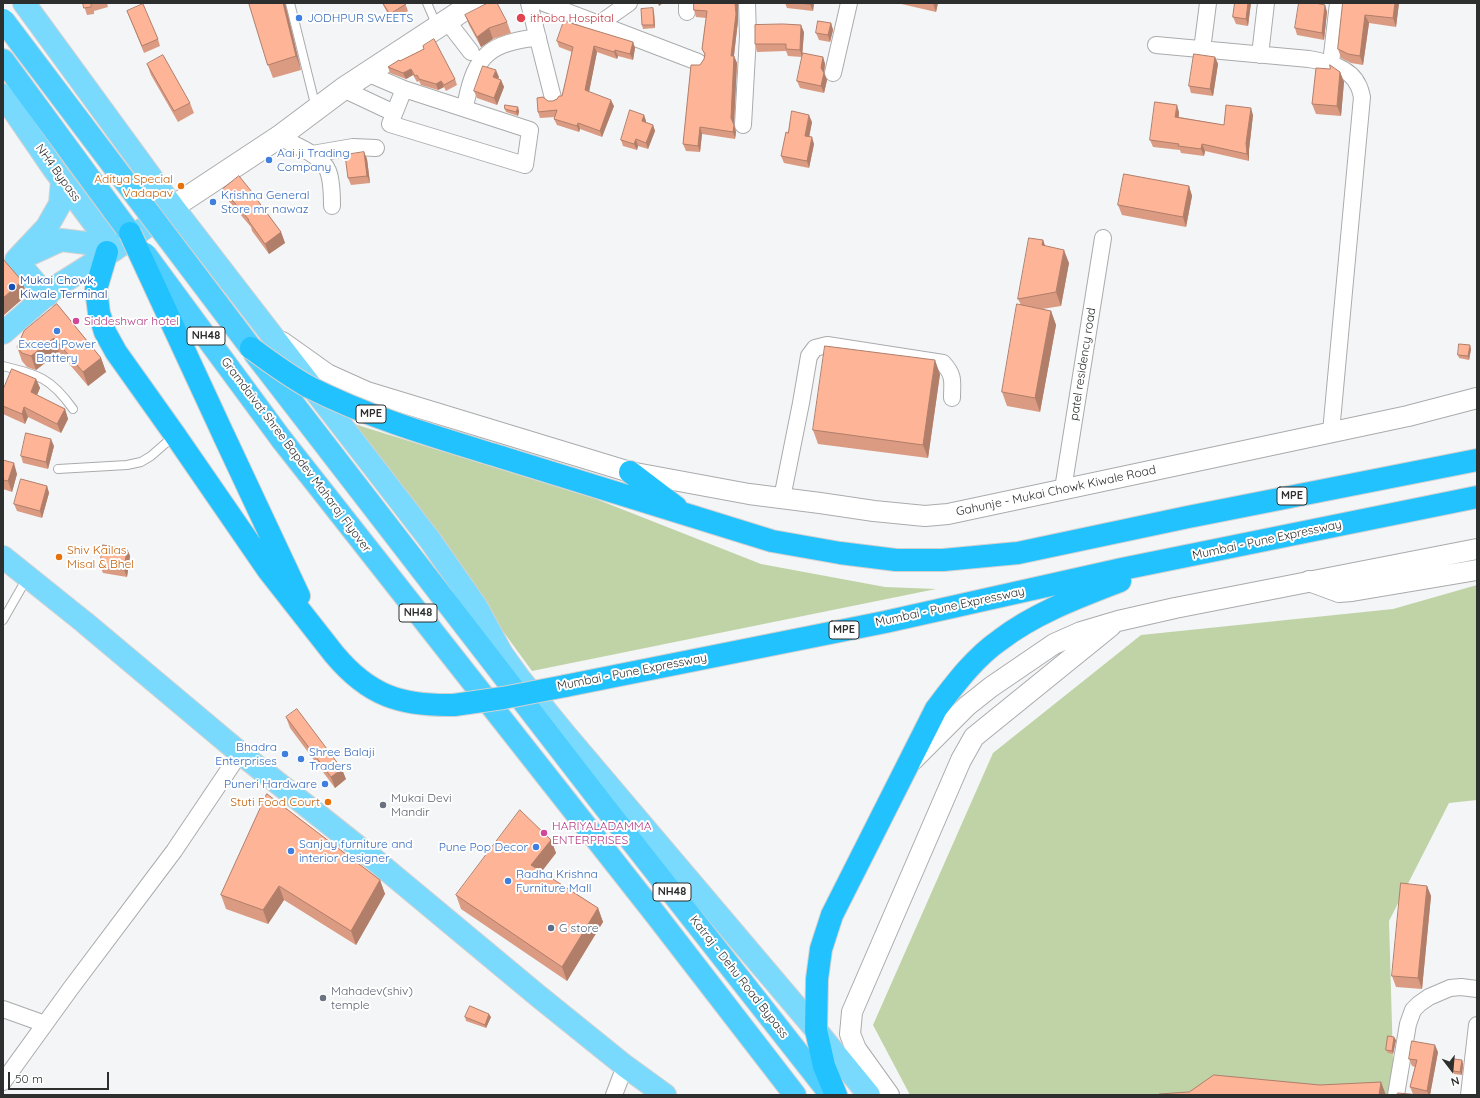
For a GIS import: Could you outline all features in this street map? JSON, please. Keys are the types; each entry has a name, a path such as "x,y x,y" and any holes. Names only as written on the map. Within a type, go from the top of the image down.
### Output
{"highway":[{"name":"NH48","path":"3,20 306,421 518,685"},
{"name":"Gramdaivat Shree Bapdev Maharaj Flyover","path":"3,60 282,440 555,786 795,1095"},
{"name":"MPE","path":"130,233 296,590 324,641"},
{"path":"111,251 96,289 99,313 105,332 116,352 268,570 324,641"},
{"name":"MPE","path":"251,348 279,369 309,387 360,410 500,458 772,541 896,560 942,560 1018,553 1196,515 1477,460"},
{"path":"630,472 688,516"},
{"name":"Mumbai - Pune Expressway","path":"324,641 348,670 374,690 411,703 454,705 503,698 885,622 1114,571 1477,497"},
{"path":"836,1095 824,1066 816,1030 817,978 821,949 832,915 936,709 960,677 979,657 1000,640 1068,601 1173,560"},
{"name":"Katraj - Dehu Road Bypass","path":"518,685 831,1095"}],"main road":[{"path":"24,3 173,207 430,540 476,606 518,685 565,734 816,1030 869,1095"},
{"path":"3,333 57,286 279,137 343,89 369,74 474,3"},
{"name":"NH4 Bypass","path":"3,95 111,251"},
{"path":"10,263 47,227 60,204 62,180"},
{"path":"10,263 61,240 86,243 111,251"},
{"path":"10,263 47,296"},
{"path":"3,557 84,622 240,753 376,861 538,996 625,1066 665,1095"}],"street":[{"path":"529,3 553,98"},
{"path":"544,3 563,6 599,24 698,62"},
{"path":"599,24 629,3"},
{"path":"743,125 748,36 747,3"},
{"path":"833,73 849,3"},
{"path":"1202,50 1208,3"},
{"path":"1260,55 1266,3"},
{"path":"1332,63 1338,3"},
{"path":"442,24 471,52"},
{"path":"466,102 473,74 478,63 486,55 498,46 516,40 538,37"},
{"path":"1156,46 1309,59 1332,63 1349,73 1358,84 1362,97 1331,432"},
{"path":"369,74 404,89 530,130 525,165 390,124 404,89"},
{"path":"343,89 394,113"},
{"path":"279,137 312,154 328,170 332,190 332,206"},
{"path":"312,154 353,147 376,148"},
{"name":"patel residency road","path":"1063,489 1103,238"},
{"name":"Gahunje - Mukai Chowk Kiwale Road","path":"275,338 327,374 367,392 630,472 749,494 925,516 938,516 1408,416 1477,398"},
{"path":"782,498 809,356 815,348 827,345 943,363 950,371 952,379 952,398"},
{"path":"907,766 967,706 991,687 1054,644 1081,632 1118,621 1309,581 1477,549"},
{"path":"1309,581 1339,592 1477,570"},
{"path":"889,1095 856,1049 850,1034 852,1012 961,760 974,737 1118,621"},
{"path":"3,1082 174,851 240,753"},
{"path":"1396,1095 1408,1024 1414,1010 1419,1004 1440,992 1461,987 1477,989"},
{"path":"3,1009 45,1024"},
{"path":"1469,1095 1477,1025"},
{"path":"614,1095 625,1066"}],"lane":[{"path":"290,3 317,109"},
{"path":"427,3 442,24"},
{"path":"3,366 28,372 44,379 56,387 73,409"},
{"path":"58,469 127,465 140,462 151,456 175,435"},
{"path":"3,620 27,577"}],"green space":[{"path":"351,423 596,499 761,564 885,587 936,589 532,671"},
{"path":"1477,585 1477,800 1449,803 1389,921 1394,1095 910,1095 873,1025 993,753 1141,635 1393,609"}],"building":[{"path":"83,3 95,3 91,4 91,7 84,8"},
{"path":"249,3 283,3 296,56 268,65"},
{"path":"383,3 405,3 406,4 390,14"},
{"path":"488,3 497,3 507,22 489,28 477,37 465,15"},
{"path":"694,3 735,3 736,14 731,56 734,56 731,118 734,125 733,132 700,127 698,146 683,144 691,65 700,65 705,54 702,49 707,11 694,10"},
{"path":"1235,3 1248,3 1246,19 1233,17"},
{"path":"1299,3 1315,3 1325,5 1322,33 1295,28"},
{"path":"1343,3 1395,3 1393,18 1365,15 1360,56 1348,54 1338,49"},
{"path":"143,4 158,39 142,46 127,11"},
{"path":"653,8 654,25 642,25 641,9"},
{"path":"564,21 633,42 630,54 615,50 614,52 594,46 585,90 611,100 600,131 578,123 577,126 554,119 557,110 538,112 537,98 543,97 548,101 553,101 559,96 562,96 573,47 557,41"},
{"path":"818,21 831,23 828,35 816,33"},
{"path":"755,25 801,25 800,50 786,49 786,44 755,44"},
{"path":"434,39 455,79 444,85 441,81 436,84 419,79 417,75 415,76 411,69 403,73 388,67 399,60 400,61 424,49 423,46"},
{"path":"803,53 823,57 821,68 824,73 821,86 797,81"},
{"path":"1194,54 1215,57 1210,89 1189,86"},
{"path":"163,55 190,103 174,111 147,64"},
{"path":"1330,65 1340,72 1337,106 1312,104 1316,68 1330,69"},
{"path":"483,66 496,70 493,77 501,80 494,98 474,91"},
{"path":"1155,102 1177,105 1175,117 1224,125 1226,105 1251,108 1246,143 1247,154 1202,144 1201,149 1150,140"},
{"path":"505,105 518,107 516,112 505,109"},
{"path":"630,110 644,115 642,121 653,125 646,143 636,139 634,144 621,140"},
{"path":"792,111 809,115 805,136 812,137 807,161 781,156 786,132 788,133"},
{"path":"364,152 367,176 348,178 345,155"},
{"path":"1124,174 1189,186 1183,217 1118,205"},
{"path":"239,176 281,232 265,244 249,220 223,189"},
{"path":"1029,238 1043,240 1042,245 1064,250 1056,292 1018,299"},
{"path":"3,259 22,281 3,298"},
{"path":"57,304 101,358 83,372 54,338 31,356 22,353 17,347 24,331"},
{"path":"1017,304 1051,311 1035,398 1002,392"},
{"path":"1459,344 1470,345 1468,356 1458,355"},
{"path":"825,346 935,360 923,445 813,430"},
{"path":"12,369 36,379 31,392 65,409 57,424 24,407 22,414 3,406 3,390"},
{"path":"26,433 51,439 46,462 21,456"},
{"path":"3,460 14,463 8,481 3,480"},
{"path":"21,479 47,486 40,511 14,504"},
{"path":"103,545 127,549 124,570 100,566"},
{"path":"297,709 342,769 331,777 286,717"},
{"name":"Sanjay furniture and interior designer","path":"267,794 380,880 351,931 279,886 263,910 221,895"},
{"path":"520,810 551,840 531,865 598,908 562,967 456,895"},
{"path":"1401,883 1427,886 1418,978 1392,976"},
{"path":"470,1006 489,1014 485,1025 465,1017"},
{"path":"1388,1036 1394,1037 1392,1051 1386,1050"},
{"path":"1412,1041 1435,1045 1427,1091 1410,1087 1417,1060 1409,1059"},
{"path":"1454,1059 1462,1060 1460,1072 1453,1071"},
{"path":"1214,1075 1320,1085 1381,1082 1379,1095 1159,1095 1189,1092"},
{"path":"1398,1093 1420,1095 1397,1095"}],"place":[{"name":"JODHPUR SWEETS","path":"299,18"},
{"name":"ithoba Hospital","path":"521,18"},
{"name":"Aai ji Trading Company","path":"269,160"},
{"name":"Aditya Special Vadapav","path":"181,186"},
{"name":"Krishna General Store mr nawaz","path":"213,202"},
{"name":"Mukai Chowk, Kiwale Terminal","path":"12,287"},
{"name":"Siddeshwar hotel","path":"76,321"},
{"name":"Exceed Power Battery","path":"57,331"},
{"name":"Shiv Kailas Misal & Bhel","path":"59,557"},
{"name":"Bhadra Enterprises","path":"285,754"},
{"name":"Shree Balaji Traders","path":"301,759"},
{"name":"Puneri Hardware","path":"325,784"},
{"name":"Stuti Food Court","path":"328,802"},
{"name":"Mukai Devi Mandir","path":"383,805"},
{"name":"HARIYALADAMMA ENTERPRISES","path":"544,833"},
{"name":"Pune Pop Decor","path":"536,847"},
{"name":"Sanjay furniture and interior designer","path":"291,851"},
{"name":"Radha Krishna Furniture Mall","path":"508,881"},
{"name":"G store","path":"551,928"},
{"name":"Mahadev(shiv) temple","path":"323,998"}]}
